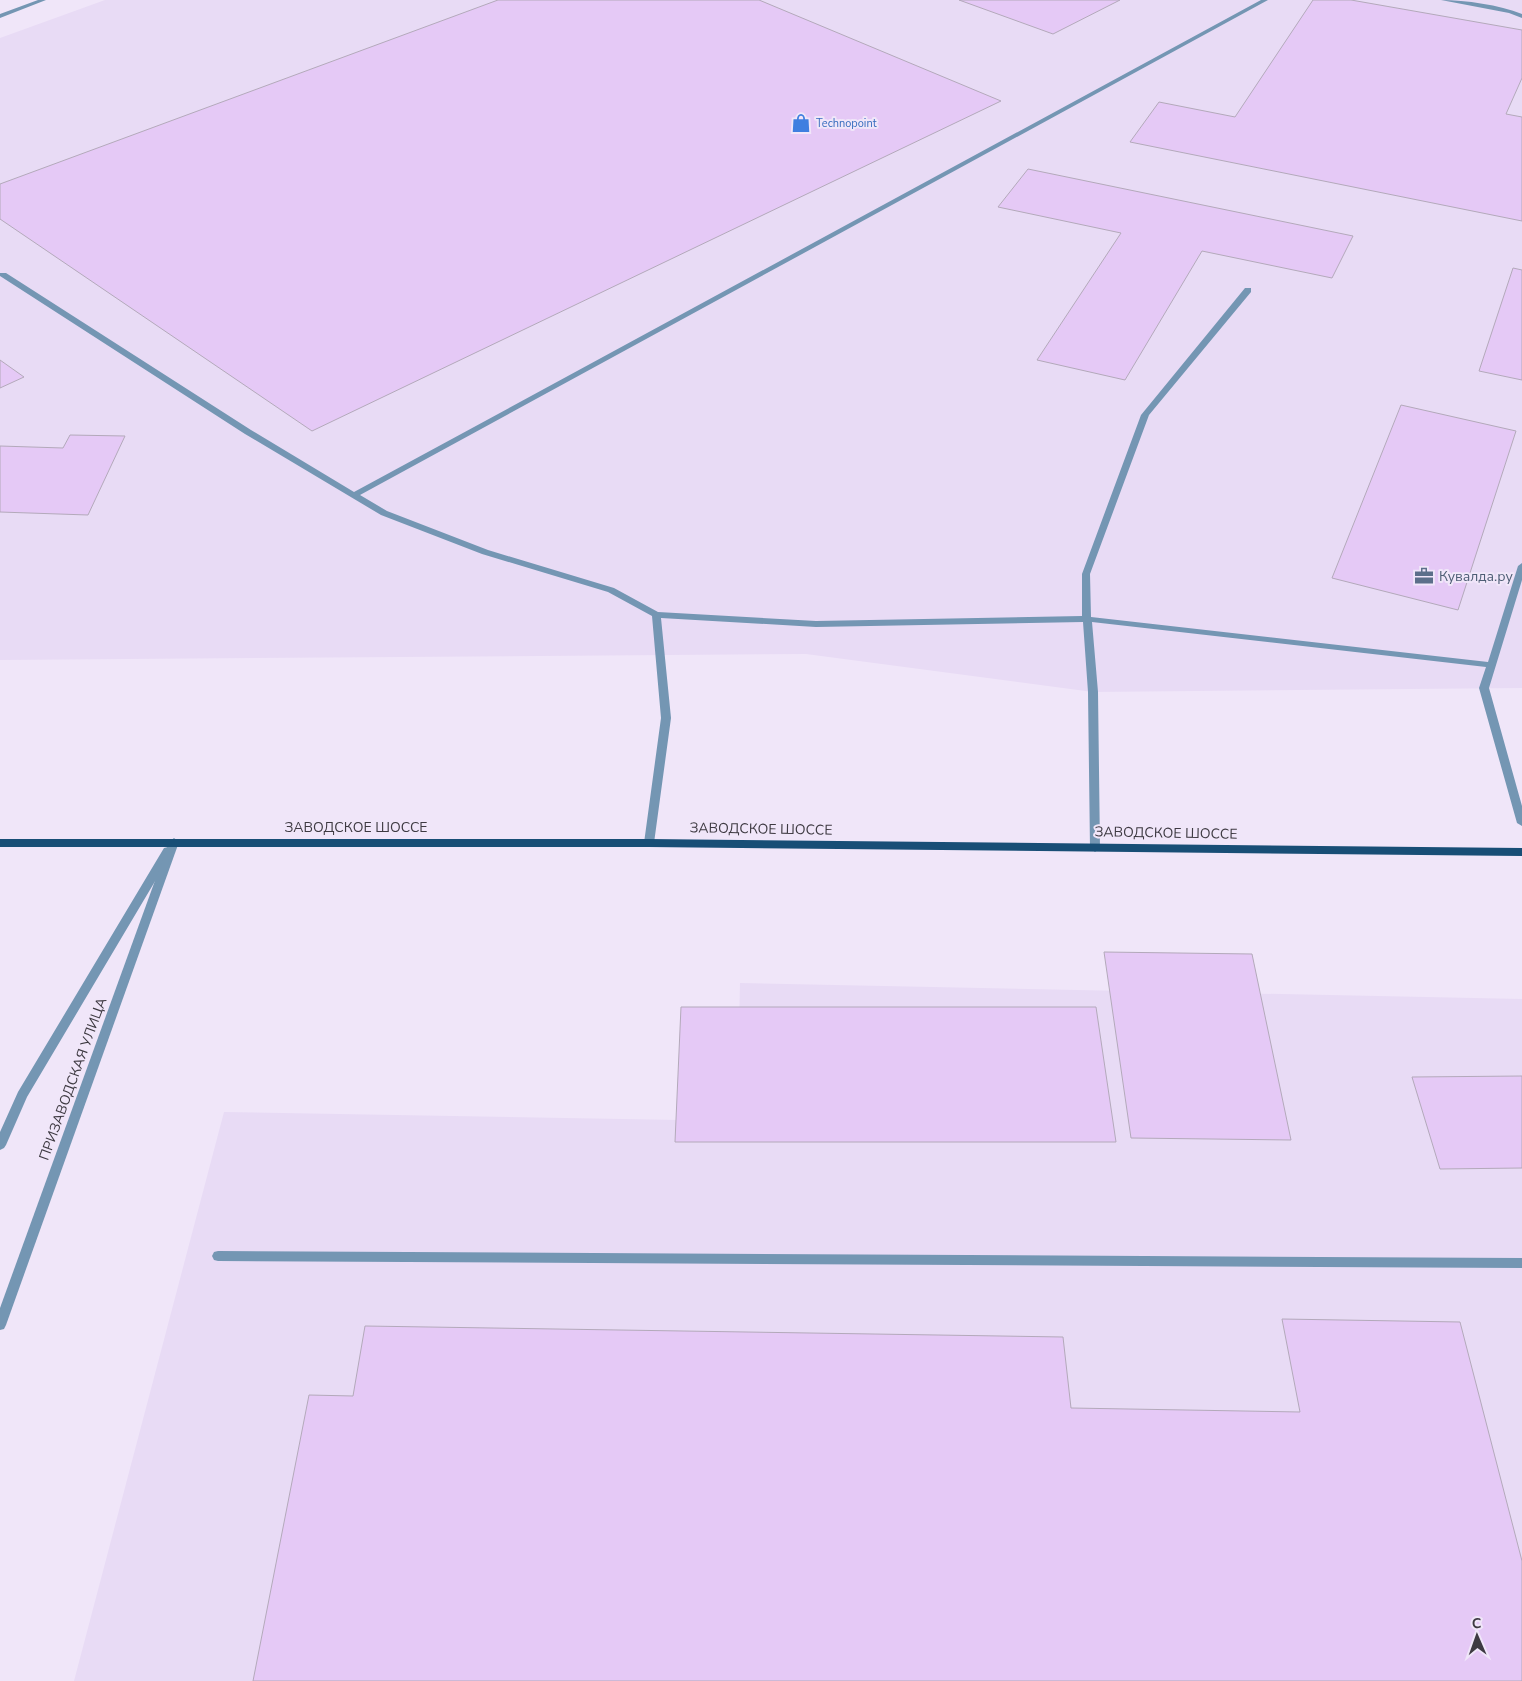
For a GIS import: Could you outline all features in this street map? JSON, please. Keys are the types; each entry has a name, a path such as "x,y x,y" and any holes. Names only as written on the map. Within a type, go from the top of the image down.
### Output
{"main road":[{"name":"ЗАВОДСКОЕ ШОССЕ","path":"0,842 649,843 1522,852"}],"street":[{"path":"0,16 43,0"},
{"path":"355,495 1264,0"},
{"path":"1444,0 1510,11 1522,16"},
{"path":"3,275 248,432 384,513 485,552 611,590 656,614 816,624 1087,619 1491,665"},
{"path":"1095,848 1093,692 1087,619 1086,574 1146,415 1248,290"},
{"path":"1522,566 1484,688 1522,823"},
{"path":"649,843 666,718 656,614"},
{"path":"0,1145 22,1095 174,842"},
{"name":"ПРИЗАВОДСКАЯ УЛИЦА","path":"0,1326 174,842"},
{"path":"218,1256 1522,1263"}],"shaded area":[{"path":"105,0 1522,0 1522,688 1093,692 806,654 0,660 0,38"},
{"path":"740,983 1522,999 1522,1681 74,1681 224,1112 737,1121"}],"building":[{"path":"498,0 759,0 1001,101 312,431 0,219 0,184"},
{"path":"959,0 1120,0 1053,34"},
{"path":"1313,0 1351,0 1522,30 1522,78 1506,114 1522,117 1522,221 1130,142 1159,102 1235,117"},
{"path":"1028,169 1353,236 1332,278 1202,251 1125,380 1037,360 1121,233 998,207"},
{"path":"1513,268 1522,270 1522,380 1479,371"},
{"path":"0,360 24,377 0,388"},
{"path":"1401,405 1516,431 1458,610 1332,578"},
{"path":"70,435 125,436 88,515 0,512 0,446 63,448"},
{"path":"1104,952 1252,954 1291,1140 1131,1138"},
{"path":"681,1007 1096,1007 1116,1142 675,1142"},
{"path":"1522,1076 1522,1168 1440,1169 1412,1077"},
{"path":"1282,1319 1460,1322 1522,1561 1522,1681 253,1681 309,1395 353,1396 365,1326 1063,1337 1071,1408 1300,1412"}],"place":[{"name":"Technopoint","path":"801,123"},
{"name":"Кувалда.ру","path":"1424,576"}]}
